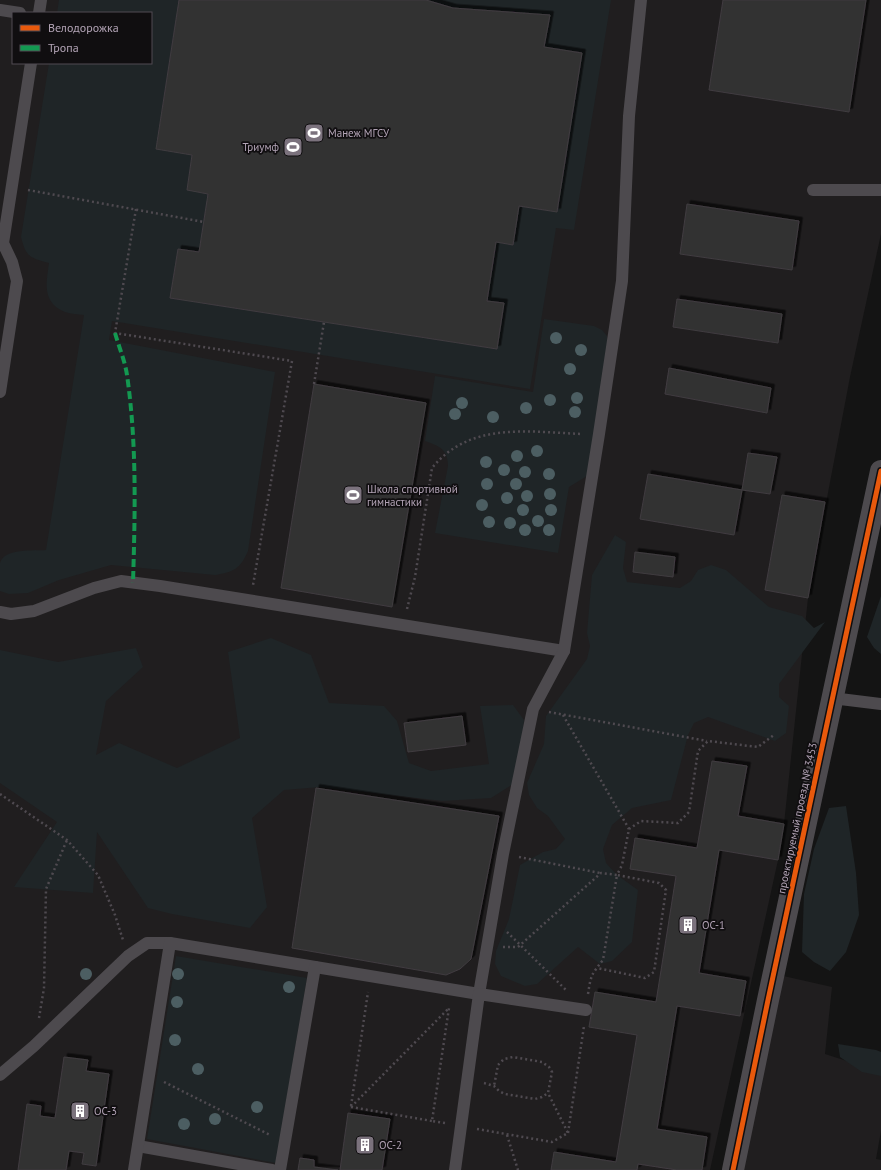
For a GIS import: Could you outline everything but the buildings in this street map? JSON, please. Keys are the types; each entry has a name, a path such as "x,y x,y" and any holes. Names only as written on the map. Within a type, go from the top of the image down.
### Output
{"street":[{"name":"проектируемый проезд № 3453","path":"733,1170 881,471"}],"lane":[{"path":"39,12 41,0"},
{"path":"455,1170 479,994 503,854 533,709 564,651 599,434 622,281 629,116 641,0"},
{"path":"0,10 13,12"},
{"path":"0,392 17,281 12,262 1,245 31,64"},
{"path":"814,190 881,190"},
{"path":"0,612 11,614 34,611 94,588 121,582 160,586 564,651"},
{"path":"832,698 881,704"},
{"path":"0,1075 34,1046 128,956 147,943 170,943 479,994 586,1010"},
{"path":"134,1170 170,943"},
{"path":"280,1170 314,967"},
{"path":"138,1146 272,1170"}],"path":[{"path":"11,188 204,222"},
{"path":"136,209 115,333 292,361 250,601"},
{"path":"314,384 324,322"},
{"path":"403,626 415,577 432,468 440,458 463,443 480,436 505,431 599,434"},
{"path":"533,709 708,742 758,747 775,734"},
{"path":"564,715 629,829 622,865 617,875 603,960 591,975 568,1133"},
{"path":"629,829 641,821 678,822 689,812 698,751 708,742"},
{"path":"0,794 67,840 98,875 115,915 128,956"},
{"path":"34,1046 44,988 46,889 67,840"},
{"path":"503,854 659,883 666,890 654,972 645,978 597,968"},
{"path":"488,947 518,947 601,873"},
{"path":"492,919 521,945 586,1010"},
{"path":"350,1107 370,976"},
{"path":"350,1107 450,1008 432,1121"},
{"path":"494,1086 498,1065 504,1059 513,1057 542,1062 549,1067 552,1072 548,1092 568,1133"},
{"path":"149,1074 285,1143"},
{"path":"468,1079 494,1086 505,1094 535,1099 542,1097 548,1092"},
{"path":"350,1107 552,1142 568,1133"},
{"path":"507,1135 518,1170"}],"shaded area":[{"path":"0,0 881,0 881,234 850,377 808,598 784,824 778,860 710,1170 0,1170"},
{"name":"Манеж МГСУ","path":"59,0 611,0 574,230 556,228 530,389 112,321 109,340 275,372 248,551 236,569 227,573 215,575 111,565 59,580 28,593 9,594 0,591 0,563 3,558 7,555 20,551 46,550 84,315 65,312 52,303 47,292 49,263 37,260 30,256 25,249 21,237 49,64 152,64 152,12 57,12"},
{"path":"544,319 594,326 602,330 607,336 608,346 587,476 569,487 558,553 435,533 448,460 442,449 425,441 435,376 533,392"},
{"path":"615,535 626,542 623,568 627,582 680,588 691,581 698,570 711,565 726,570 769,607 802,616 814,628 825,622 779,684 779,697 789,706 786,733 775,741 708,717 694,723 688,735 671,800 632,808 612,825 603,849 606,863 617,875 638,890 632,942 612,961 600,964 578,947 537,984 525,986 501,976 495,964 496,951 509,919 520,865 543,852 556,849 565,839 548,816 537,808 529,795 527,783 544,744 546,716 587,659 590,646 587,633 592,575"},
{"path":"881,596 881,654 874,648 867,637"},
{"path":"271,638 311,655 329,703 384,706 397,721 409,763 431,771 489,764 480,706 513,705 524,720 518,781 491,798 443,801 320,787 284,790 252,818 267,907 250,928 172,914 148,908 97,832 93,893 14,887 57,822 0,783 0,650 58,662 136,648 143,667 106,701 96,755 119,743 177,768 240,738 228,652"},
{"path":"846,806 856,873 859,915 846,952 830,971 814,962 802,952 804,894 814,849 829,808"},
{"path":"176,956 307,978 276,1163 147,1139"},
{"path":"779,975 832,987 825,1054 881,1072 881,1131 876,1159 881,1160 881,1170 739,1170"},
{"path":"838,1044 881,1052 881,1076 862,1072 840,1057"}],"marked path":[{"path":"115,333 126,370 134,453 135,505 133,583"}],"cycle path":[{"path":"733,1170 881,471"}],"place":[{"name":"Манеж МГСУ","path":"314,133"},
{"name":"Триумф","path":"293,147"},
{"name":"Школа спортивной гимнастики","path":"353,495"},
{"name":"ОС-1","path":"688,925"},
{"name":"ОС-3","path":"80,1111"},
{"name":"ОС-2","path":"365,1145"}]}
